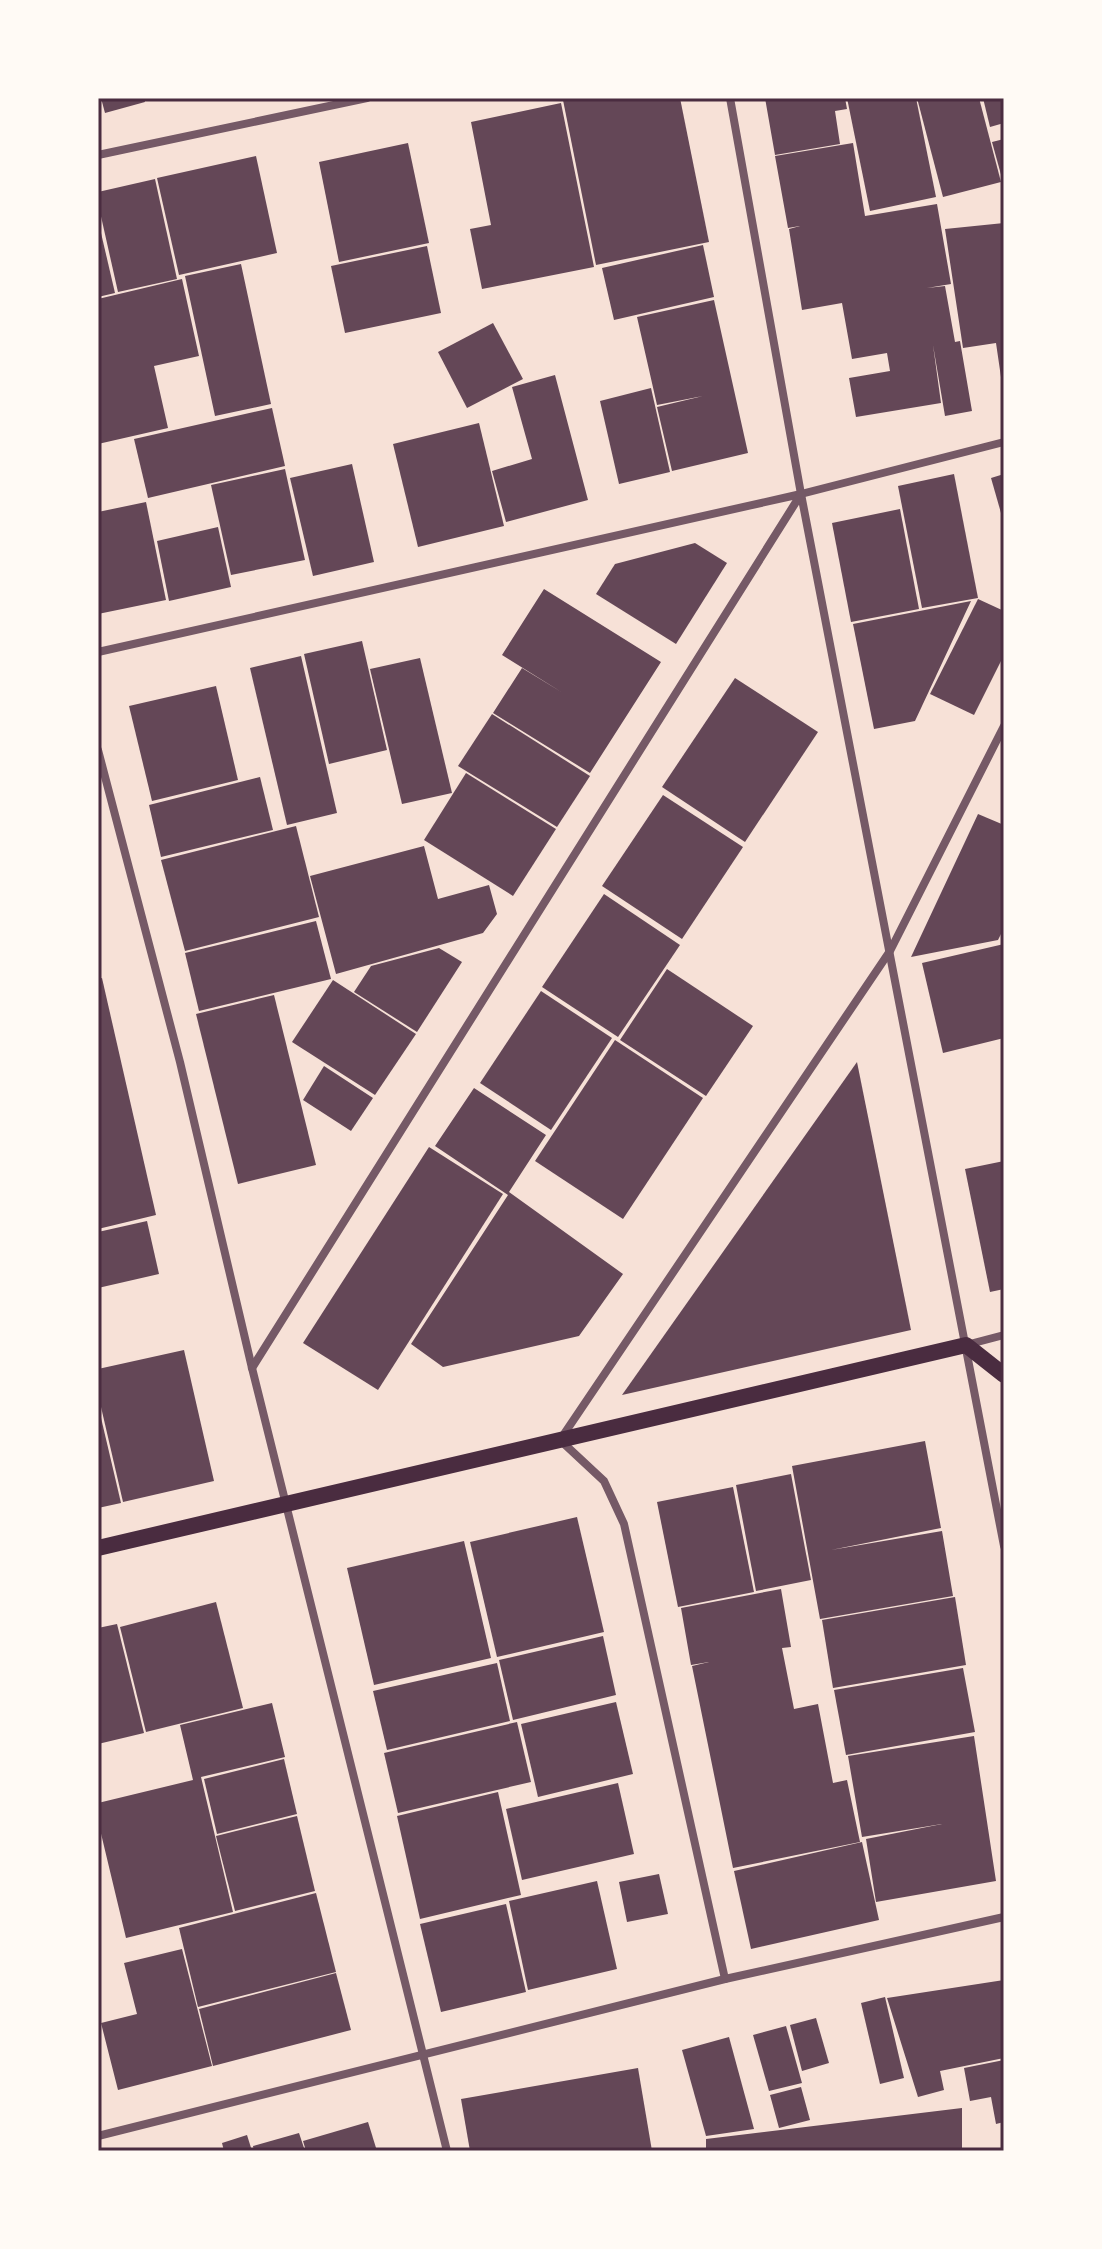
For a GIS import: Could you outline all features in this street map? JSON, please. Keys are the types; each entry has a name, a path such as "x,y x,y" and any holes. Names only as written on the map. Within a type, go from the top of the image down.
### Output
{"main road":[{"path":"98,1548 966,1345 1004,1375"}],"street":[{"path":"98,155 367,98"},
{"path":"730,98 801,494 1004,1546"},
{"path":"98,652 801,494 1004,442"},
{"path":"252,1368 801,494"},
{"path":"725,1979 624,1524 604,1481 560,1440 890,951 1004,726"},
{"path":"98,750 180,1062 252,1368 447,2151"},
{"path":"966,1345 1004,1335"},
{"path":"98,2136 423,2052 725,1979 1004,1917"}],"building":[{"path":"101,98 144,98 145,102 105,113"},
{"path":"680,98 709,242 596,265 563,100"},
{"path":"765,98 845,98 847,109 835,111 840,144 775,155"},
{"path":"847,98 916,98 936,197 870,211"},
{"path":"917,98 979,98 1001,182 943,197"},
{"path":"983,98 1004,98 1004,123 990,127"},
{"path":"561,103 594,267 482,289 470,229 491,225 471,122"},
{"path":"1004,139 1004,182 1003,182 992,142"},
{"path":"408,143 429,243 339,262 319,162"},
{"path":"853,143 865,216 937,204 951,284 927,288 945,286 955,342 960,341 972,411 945,416 933,345 941,403 856,417 849,378 890,371 887,353 852,359 842,303 802,310 789,229 800,226 788,228 775,156"},
{"path":"256,156 277,253 179,275 157,178"},
{"path":"155,179 177,279 118,292 98,192"},
{"path":"98,220 115,293 98,297"},
{"path":"1004,223 1002,384 996,343 963,348 945,229"},
{"path":"703,245 714,297 614,320 602,268"},
{"path":"427,246 441,313 345,333 331,266"},
{"path":"241,264 271,404 215,416 185,276"},
{"path":"182,279 199,356 154,366 168,428 98,444 98,299"},
{"path":"714,300 748,453 672,471 657,407 703,396 657,405 637,317"},
{"path":"493,323 523,379 467,408 438,352"},
{"path":"555,375 588,500 506,522 492,471 532,459 512,387"},
{"path":"651,388 670,472 619,484 600,401"},
{"path":"272,408 285,466 148,498 134,439"},
{"path":"479,423 504,526 418,547 393,444"},
{"path":"352,464 374,562 313,576 290,478"},
{"path":"285,469 305,560 231,575 211,485"},
{"path":"954,474 978,598 922,608 898,486"},
{"path":"1004,474 1004,520 1003,520 991,478"},
{"path":"146,502 166,600 98,614 98,512"},
{"path":"900,509 919,609 851,622 832,523"},
{"path":"218,527 231,587 169,601 157,541"},
{"path":"695,543 727,563 676,644 596,594 615,564"},
{"path":"544,589 661,662 590,773 493,713 522,668 563,693 502,655"},
{"path":"978,599 1004,611 1004,655 974,715 930,694"},
{"path":"971,601 915,721 874,729 853,624"},
{"path":"362,641 387,750 329,764 304,654"},
{"path":"301,656 337,813 287,825 250,668"},
{"path":"420,658 452,793 402,804 370,669"},
{"path":"735,678 818,732 745,842 662,787"},
{"path":"216,686 238,780 152,801 129,706"},
{"path":"492,714 590,776 557,827 458,766"},
{"path":"466,773 556,829 513,896 424,840"},
{"path":"260,777 273,830 161,857 149,805"},
{"path":"663,795 743,847 682,939 602,886"},
{"path":"978,814 1004,825 1004,928 998,940 911,957"},
{"path":"296,826 319,917 185,951 161,860"},
{"path":"424,846 438,899 489,885 497,914 483,933 336,974 310,876"},
{"path":"604,894 680,945 618,1037 542,987"},
{"path":"316,921 331,979 199,1011 185,953"},
{"path":"1004,944 1004,1038 943,1053 922,963"},
{"path":"439,948 462,962 417,1032 354,992 371,966"},
{"path":"667,969 753,1026 706,1096 620,1040"},
{"path":"102,978 156,1215 98,1229 98,979"},
{"path":"333,980 416,1034 375,1095 292,1042"},
{"path":"541,991 612,1038 551,1130 480,1083"},
{"path":"274,995 316,1165 238,1184 196,1014"},
{"path":"615,1040 703,1098 623,1219 535,1161"},
{"path":"857,1062 911,1330 622,1395"},
{"path":"324,1066 373,1098 351,1131 303,1100"},
{"path":"474,1088 546,1135 509,1192 623,1274 579,1336 443,1367 411,1344 508,1195 435,1146"},
{"path":"429,1147 503,1194 378,1390 303,1343"},
{"path":"1004,1161 1004,1289 990,1292 965,1169"},
{"path":"147,1221 159,1274 98,1288 98,1232"},
{"path":"184,1350 214,1481 123,1502 98,1394 98,1369"},
{"path":"98,1405 121,1503 98,1508"},
{"path":"925,1441 941,1528 831,1550 942,1531 953,1596 820,1619 792,1466"},
{"path":"791,1474 811,1580 756,1591 736,1485"},
{"path":"733,1487 754,1592 678,1607 657,1502"},
{"path":"577,1517 604,1632 497,1657 470,1542"},
{"path":"464,1541 491,1658 374,1685 347,1568"},
{"path":"781,1589 791,1647 782,1648 794,1709 818,1704 833,1783 847,1780 860,1842 733,1868 692,1666 709,1662 691,1665 681,1608"},
{"path":"955,1597 966,1665 833,1688 822,1620"},
{"path":"216,1602 243,1708 146,1732 120,1627"},
{"path":"117,1624 144,1733 98,1744 98,1628"},
{"path":"603,1636 616,1695 513,1720 499,1660"},
{"path":"497,1663 510,1721 387,1750 373,1691"},
{"path":"963,1668 975,1732 846,1755 834,1690"},
{"path":"616,1702 633,1774 538,1797 521,1724"},
{"path":"272,1703 285,1757 201,1777 233,1912 126,1938 98,1821 98,1803 193,1780 180,1725"},
{"path":"517,1722 531,1782 398,1813 384,1753"},
{"path":"974,1736 996,1881 876,1902 866,1839 942,1824 862,1837 848,1756"},
{"path":"284,1759 297,1814 217,1834 204,1779"},
{"path":"618,1783 634,1854 522,1880 506,1809"},
{"path":"498,1792 521,1895 420,1919 397,1816"},
{"path":"297,1816 315,1891 235,1911 216,1836"},
{"path":"862,1842 879,1920 751,1949 734,1871"},
{"path":"659,1874 668,1914 627,1922 619,1882"},
{"path":"597,1881 617,1969 528,1990 509,1901"},
{"path":"316,1893 336,1972 198,2007 179,1928"},
{"path":"506,1904 526,1992 441,2012 420,1924"},
{"path":"182,1949 212,2066 118,2090 101,2023 137,2014 124,1963"},
{"path":"336,1973 351,2030 213,2066 199,2009"},
{"path":"1004,1980 1004,2058 940,2071 944,2090 918,2097 887,1998"},
{"path":"885,1997 904,2078 880,2084 861,2003"},
{"path":"816,2018 829,2063 802,2071 790,2025"},
{"path":"786,2026 802,2083 769,2091 753,2035"},
{"path":"729,2037 754,2129 706,2136 682,2050"},
{"path":"1004,2060 1004,2122 996,2124 991,2097 970,2101 964,2068"},
{"path":"638,2068 652,2151 470,2151 461,2099"},
{"path":"801,2087 810,2120 779,2128 770,2095"},
{"path":"962,2108 962,2151 706,2151 706,2139"},
{"path":"368,2122 377,2151 306,2151 303,2141"},
{"path":"299,2133 305,2151 254,2151 253,2146"},
{"path":"247,2135 252,2151 224,2151 222,2143"}]}
